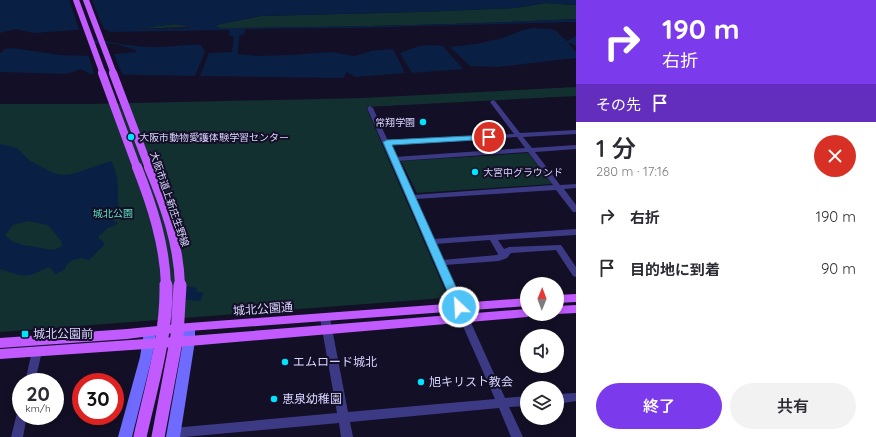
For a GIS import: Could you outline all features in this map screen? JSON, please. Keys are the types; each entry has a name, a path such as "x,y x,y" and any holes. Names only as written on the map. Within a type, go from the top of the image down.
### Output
{"main road":[{"name":"大阪市道上新庄生野線","path":"76,0 151,206 164,255 166,277 164,319 158,358 140,437"},
{"name":"大阪市道上新庄生野線","path":"86,0 163,204 178,253 180,276 180,311 158,437"},
{"path":"564,299 576,298"},
{"path":"0,354 189,334 462,312 520,303"},
{"path":"564,310 576,309"},
{"path":"462,312 520,313"},
{"path":"0,343 149,338"}],"street":[{"path":"493,102 576,210"},
{"path":"370,108 387,142 517,437"},
{"path":"387,142 576,132"},
{"path":"394,158 576,148"},
{"path":"411,197 576,186"},
{"path":"430,242 576,232"},
{"path":"494,238 504,256"},
{"path":"439,262 499,258 504,256 509,250 558,247 576,274"},
{"path":"325,324 347,437"},
{"path":"189,334 173,435 520,402"},
{"path":"125,437 130,422 149,338"},
{"path":"32,373 37,351"},
{"path":"564,398 576,397"},
{"path":"17,437 19,425"}],"green space":[{"path":"545,3 576,5 576,19 487,23 353,26 219,28 215,25 261,16 515,8"},
{"path":"176,24 191,27 131,29"},
{"name":"城北公園","path":"576,87 576,96 366,107 446,293 444,298 0,332 0,104 90,104 362,98"},
{"name":"大宮中グラウンド","path":"528,153 552,184 417,193 401,161"}],"water":[{"path":"0,0 576,0 576,5 545,3 515,8 261,16 216,25 219,28 353,26 487,23 576,19 576,22 351,28 245,29 244,34 239,36 238,54 258,56 331,52 354,56 370,51 393,49 405,73 355,77 347,72 343,78 200,76 209,53 232,52 234,37 229,35 229,30 110,32 102,28 34,33 16,29 0,33","holes":["176,24 190,27 187,28 135,29"]},
{"path":"533,28 557,31 567,41 576,36 576,47 572,43 568,43 576,52 576,58 497,67 470,66 450,47 489,41"},
{"path":"93,40 149,47 201,45 205,52 195,76 90,74 81,69 67,74 0,72 0,53 5,49 13,48 60,55 93,56 136,52 135,50 117,44 94,43"},
{"path":"419,46 443,46 463,69 412,73 400,53"},
{"path":"0,144 17,148 29,160 53,173 62,175 72,174 111,161 115,170 117,181 119,207 113,211 110,217 112,220 119,223 106,229 99,235 99,239 101,239 105,244 89,260 81,258 73,260 67,264 65,269 56,274 49,267 34,274 25,276 0,269","holes":["28,221 48,225 61,241 62,246 54,250 23,245 12,241 5,235 13,225"]},
{"path":"186,286 197,288 196,291 204,293 200,301 177,299"}],"pier":[{"path":"69,0 92,0 105,32 102,30 80,32"},
{"path":"113,52 123,76 95,76 88,54"}],"place":[{"name":"常翔学園","path":"423,122"},
{"name":"大阪市動物愛護体験学習センター","path":"131,137"},
{"name":"大宮中グラウンド","path":"475,172"},
{"name":"城北公園前","path":"25,334"},
{"name":"エムロード城北","path":"285,362"},
{"name":"旭キリスト教会","path":"421,382"},
{"name":"恵泉幼稚園","path":"274,399"}],"route":[{"path":"459,307 387,142 489,137"}]}
